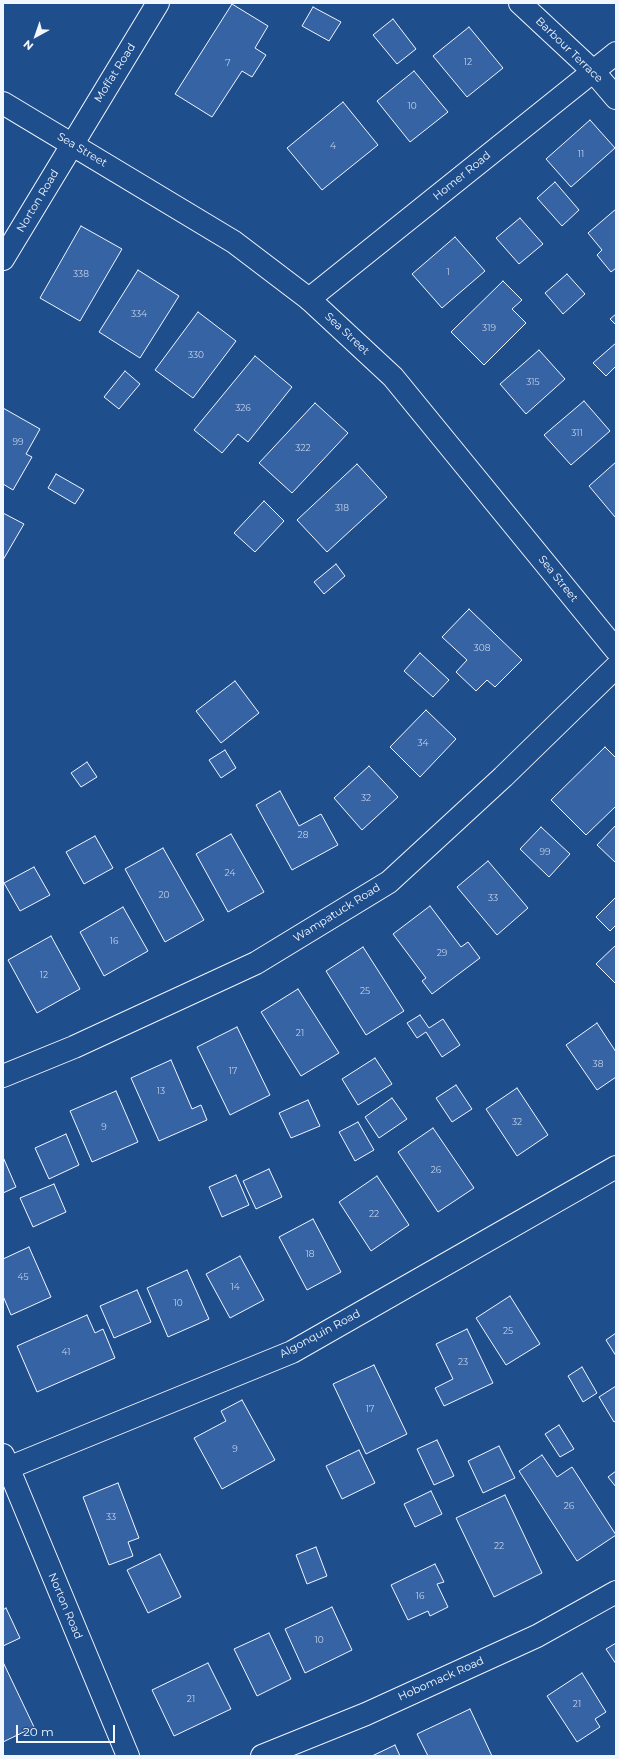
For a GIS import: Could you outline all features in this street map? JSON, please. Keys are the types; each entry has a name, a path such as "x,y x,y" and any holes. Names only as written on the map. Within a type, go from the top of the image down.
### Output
{"street":[{"name":"Moffat Road","path":"72,144 158,3"},
{"name":"Barbour Terrace","path":"520,3 593,71 616,98"},
{"name":"Homer Road","path":"309,299 616,53"},
{"name":"Sea Street","path":"3,103 234,242 309,299 392,376 616,650"},
{"name":"Norton Road","path":"3,259 72,144"},
{"name":"Wampatuck Road","path":"3,1076 74,1047 256,964 389,882 503,777 616,667"},
{"name":"Algonquin Road","path":"6,1462 292,1352 616,1167"},
{"name":"Norton Road","path":"6,1462 128,1756"},
{"name":"Hobomack Road","path":"262,1756 366,1714 530,1639 616,1592"}],"building":[{"path":"232,4 268,26 255,48 266,55 252,77 242,71 212,117 175,94"},
{"path":"313,7 341,22 329,41 302,26"},
{"path":"393,19 416,49 397,64 373,35"},
{"path":"469,27 503,68 467,97 433,56"},
{"path":"414,71 448,112 410,142 377,101"},
{"path":"343,102 378,145 322,190 287,148"},
{"path":"590,120 615,148 571,187 546,159"},
{"path":"555,182 579,210 562,226 537,198"},
{"path":"616,209 616,268 611,272 597,255 602,250 588,233"},
{"path":"520,218 543,244 519,264 496,238"},
{"path":"81,226 122,249 80,321 40,298"},
{"path":"455,237 485,271 442,308 412,274"},
{"path":"138,270 179,296 140,358 99,332"},
{"path":"567,274 585,294 563,314 545,293"},
{"path":"503,281 522,300 512,309 526,323 484,365 451,332"},
{"path":"198,312 236,341 193,398 155,370"},
{"path":"616,314 616,325 610,319"},
{"path":"616,343 616,366 606,376 593,363"},
{"path":"539,350 565,379 526,414 500,384"},
{"path":"255,356 292,387 248,442 238,434 222,453 194,430"},
{"path":"125,371 140,384 119,409 104,397"},
{"path":"584,401 610,431 571,465 544,435"},
{"path":"315,403 348,433 292,493 259,463"},
{"path":"3,408 40,429 26,454 32,457 13,490 3,484"},
{"path":"616,462 616,516 615,517 589,486"},
{"path":"357,464 387,497 327,552 297,520"},
{"path":"56,474 84,490 75,504 48,488"},
{"path":"264,501 284,521 255,552 234,533"},
{"path":"3,513 24,524 3,560"},
{"path":"336,564 345,576 324,594 314,582"},
{"path":"469,609 522,660 495,687 487,680 476,691 456,672 467,660 442,637"},
{"path":"420,653 449,680 433,697 404,671"},
{"path":"235,681 259,713 221,743 196,711"},
{"path":"426,710 456,739 420,777 390,747"},
{"path":"605,747 616,758 616,806 586,835 551,800"},
{"path":"225,750 236,768 221,778 209,760"},
{"path":"87,762 97,777 81,787 71,773"},
{"path":"369,766 398,797 362,830 334,798"},
{"path":"280,791 299,826 321,814 338,845 292,870 256,805"},
{"path":"616,825 616,863 597,845"},
{"path":"541,827 570,854 549,877 520,849"},
{"path":"231,834 264,892 228,912 196,854"},
{"path":"95,836 113,868 84,884 66,852"},
{"path":"163,848 204,920 165,942 125,869"},
{"path":"488,861 528,908 497,935 457,887"},
{"path":"34,867 50,895 20,911 4,883"},
{"path":"616,897 616,925 610,931 596,917"},
{"path":"430,906 461,947 468,942 480,958 432,994 422,981 426,978 393,934"},
{"path":"123,907 148,951 104,976 80,932"},
{"path":"51,936 80,989 37,1013 8,960"},
{"path":"616,945 616,984 596,964"},
{"path":"363,947 404,1011 366,1035 326,971"},
{"path":"298,989 339,1053 301,1076 261,1012"},
{"path":"420,1015 429,1028 443,1019 460,1045 442,1057 426,1032 417,1038 407,1023"},
{"path":"597,1023 616,1052 616,1077 597,1090 566,1045"},
{"path":"237,1027 270,1095 230,1115 197,1047"},
{"path":"375,1058 392,1084 358,1105 342,1079"},
{"path":"171,1060 192,1109 201,1105 207,1120 159,1141 131,1078"},
{"path":"456,1085 472,1109 452,1122 436,1098"},
{"path":"517,1088 548,1135 517,1156 486,1109"},
{"path":"116,1091 138,1142 92,1162 70,1111"},
{"path":"392,1098 407,1119 379,1138 365,1117"},
{"path":"308,1100 320,1126 291,1138 279,1113"},
{"path":"358,1122 374,1150 355,1161 339,1132"},
{"path":"433,1128 474,1188 438,1212 398,1152"},
{"path":"66,1134 79,1165 49,1179 35,1148"},
{"path":"3,1157 16,1187 3,1193"},
{"path":"269,1169 282,1197 256,1209 243,1181"},
{"path":"236,1175 249,1205 222,1217 209,1187"},
{"path":"377,1176 409,1225 371,1251 339,1202"},
{"path":"54,1184 66,1212 33,1227 20,1198"},
{"path":"313,1219 341,1272 307,1290 279,1237"},
{"path":"29,1247 51,1297 11,1315 3,1296 3,1259"},
{"path":"240,1256 264,1300 230,1318 206,1274"},
{"path":"187,1270 209,1319 168,1337 147,1288"},
{"path":"137,1290 151,1322 114,1338 100,1306"},
{"path":"510,1296 540,1344 506,1365 476,1318"},
{"path":"87,1315 95,1333 103,1329 115,1358 37,1392 17,1346"},
{"path":"467,1329 493,1383 444,1406 435,1388 453,1379 436,1344"},
{"path":"616,1333 616,1356 606,1340"},
{"path":"374,1365 407,1434 366,1454 333,1384"},
{"path":"582,1367 597,1393 583,1402 568,1376"},
{"path":"616,1386 616,1421 614,1422 599,1397"},
{"path":"242,1400 275,1460 222,1489 194,1438 226,1421 221,1411"},
{"path":"559,1425 574,1449 560,1457 545,1434"},
{"path":"437,1440 454,1476 434,1485 417,1449"},
{"path":"499,1446 515,1478 483,1493 468,1461"},
{"path":"359,1450 375,1483 342,1499 326,1466"},
{"path":"542,1455 557,1477 572,1467 616,1535 577,1561 519,1471"},
{"path":"616,1471 616,1487 608,1477"},
{"path":"118,1483 139,1538 128,1542 133,1556 109,1565 83,1497"},
{"path":"431,1491 442,1514 415,1527 404,1504"},
{"path":"505,1495 542,1573 494,1597 456,1518"},
{"path":"316,1547 327,1576 307,1584 296,1555"},
{"path":"160,1554 181,1597 148,1613 127,1570"},
{"path":"435,1564 444,1582 437,1584 448,1607 430,1616 428,1611 408,1620 391,1585"},
{"path":"332,1607 352,1650 305,1673 285,1629"},
{"path":"6,1608 20,1638 3,1646 3,1610"},
{"path":"269,1633 291,1679 257,1696 234,1649"},
{"path":"616,1643 616,1664 606,1649"},
{"path":"3,1662 34,1727 3,1742"},
{"path":"208,1663 231,1709 174,1736 152,1690"},
{"path":"582,1673 606,1712 595,1719 600,1727 577,1742 547,1696"},
{"path":"470,1709 492,1756 428,1756 417,1734"},
{"path":"395,1745 400,1756 372,1756"}]}
